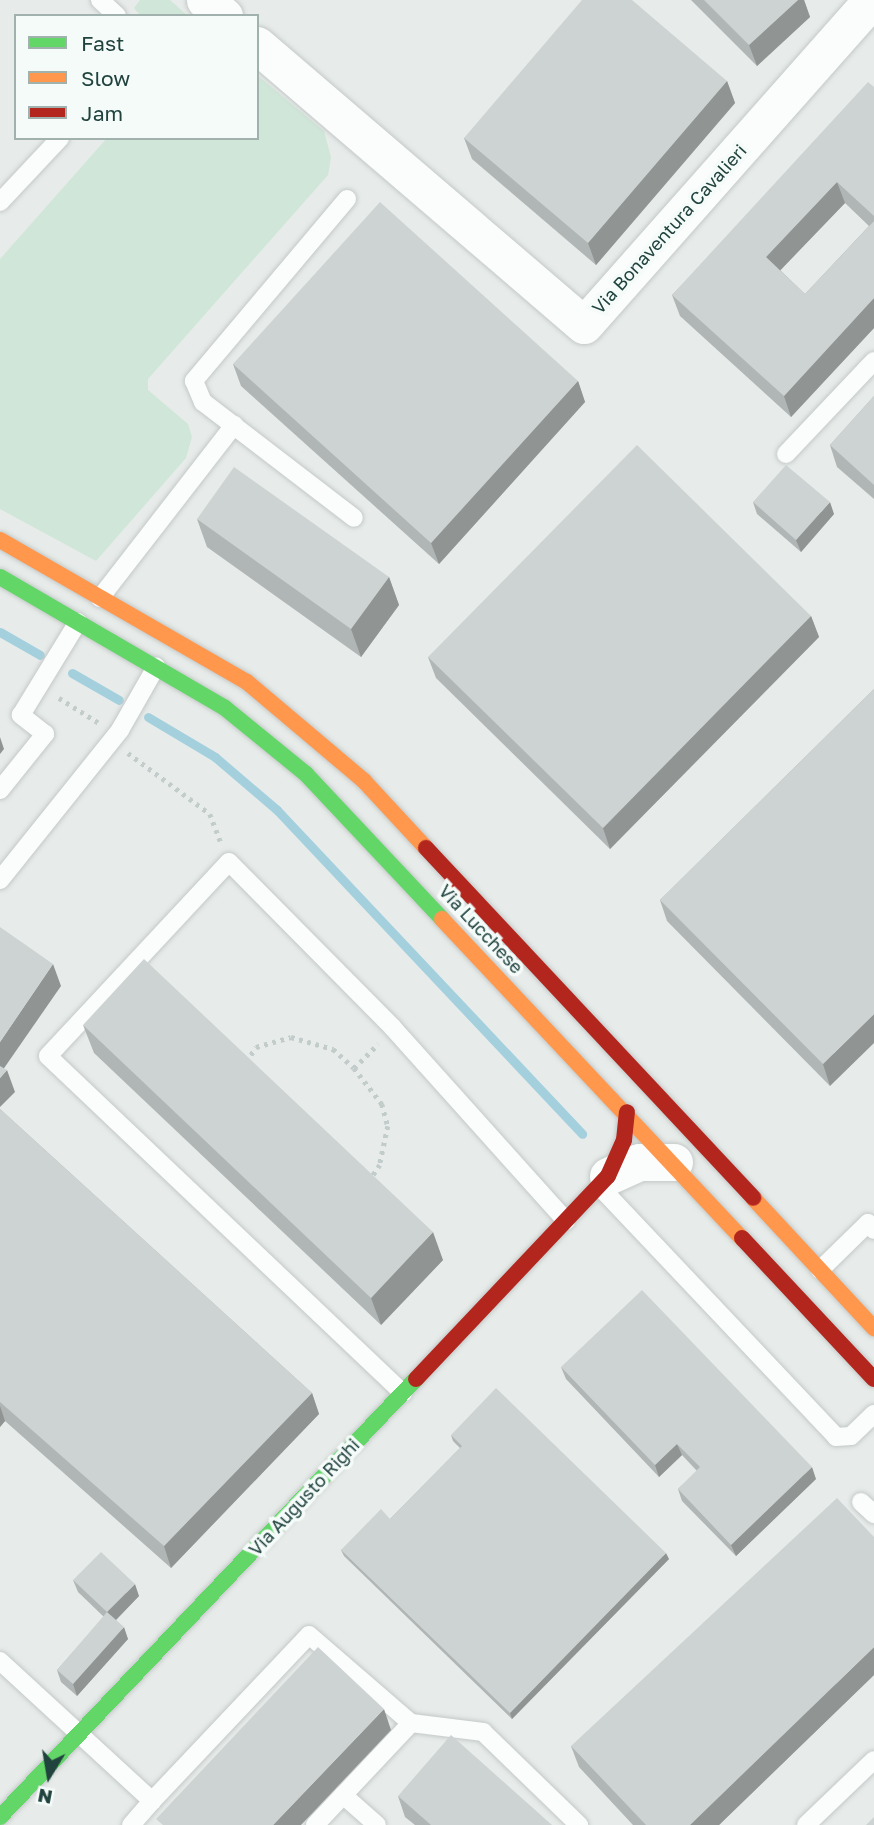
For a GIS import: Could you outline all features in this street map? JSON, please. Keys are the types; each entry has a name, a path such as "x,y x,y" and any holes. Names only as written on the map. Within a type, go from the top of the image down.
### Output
{"main road":[{"name":"Via Lucchese","path":"0,540 247,681 355,773 874,1328"},
{"name":"Via Lucchese","path":"0,577 225,708 306,774 674,1162 874,1379"},
{"name":"Via Augusto Righi","path":"0,1817 603,1181 624,1140 627,1112"}],"street":[{"path":"205,0 222,14"},
{"name":"Via Bonaventura Cavalieri","path":"259,46 584,325 873,0"},
{"name":"Via Augusto Righi","path":"603,1181 639,1162 674,1162"}],"lane":[{"path":"100,0 115,14"},
{"path":"0,202 58,140"},
{"path":"347,198 194,381 203,402 354,518"},
{"path":"786,454 874,361"},
{"path":"100,598 234,425"},
{"path":"0,790 45,734 21,715 45,680 78,622"},
{"path":"0,880 112,741 156,667"},
{"path":"403,1393 48,1056 229,862 393,1028 566,1221"},
{"path":"603,1181 836,1437 851,1436 874,1413"},
{"path":"820,1270 868,1223 874,1230"},
{"path":"131,1825 309,1634 411,1723 483,1732 579,1825"},
{"path":"0,1661 152,1801"},
{"path":"315,1825 411,1723"},
{"path":"806,1825 874,1760"},
{"path":"344,1795 377,1825"}],"path":[{"path":"45,680 106,727 112,741 210,814 229,862"},
{"path":"354,1068 393,1028"},
{"path":"242,1070 256,1048 290,1037 333,1049 354,1068 377,1095 388,1126 380,1165 366,1187"}],"green space":[{"path":"140,0 170,0 186,14 139,14 134,8"},
{"path":"259,77 324,131 331,157 328,175 148,379 148,390 188,424 192,437 186,458 96,561 0,509 0,259 105,140 259,140"}],"building":[{"path":"582,0 632,0 727,81 588,243 464,138"},
{"path":"704,0 798,0 749,45"},
{"path":"868,82 874,87 874,216 837,182 766,257 805,294 874,221 874,298 784,396 672,295"},
{"path":"380,202 578,381 431,543 233,364"},
{"path":"874,396 874,485 830,445"},
{"path":"637,445 811,616 603,828 428,657"},
{"path":"786,465 830,502 796,540 753,502"},
{"path":"234,467 389,577 351,629 197,519"},
{"path":"874,689 874,1014 823,1064 660,900"},
{"path":"0,927 53,964 0,1042"},
{"path":"144,959 433,1232 371,1298 83,1025"},
{"path":"0,1066 7,1070 0,1078"},
{"path":"0,1109 312,1393 164,1546 0,1402"},
{"path":"642,1290 812,1467 731,1545 678,1489 700,1467 677,1444 655,1465 561,1367"},
{"path":"496,1388 666,1553 510,1713 341,1550 381,1509 390,1519 462,1446 451,1435"},
{"path":"837,1498 874,1537 874,1647 690,1825 646,1825 571,1746"},
{"path":"101,1552 135,1584 107,1612 73,1580"},
{"path":"107,1612 124,1627 73,1684 57,1670"},
{"path":"318,1647 384,1709 273,1825 163,1825 156,1819"},
{"path":"451,1735 552,1825 431,1825 398,1796"},
{"path":"874,1817 874,1825 866,1825"}],"waterway":[{"path":"0,632 40,655"},
{"path":"72,673 119,700"},
{"path":"148,717 215,757 277,810 582,1134"}],"traffic: fast":[{"path":"0,577 225,708 306,774 442,919"},
{"path":"0,1817 416,1379"}],"traffic: slow":[{"path":"0,540 247,682 364,781 426,848"},
{"path":"442,919 742,1238"},
{"path":"753,1198 874,1328"}],"traffic: jam":[{"path":"426,848 753,1198"},
{"path":"416,1379 608,1176 624,1140 627,1112"},
{"path":"742,1238 874,1379"}]}
